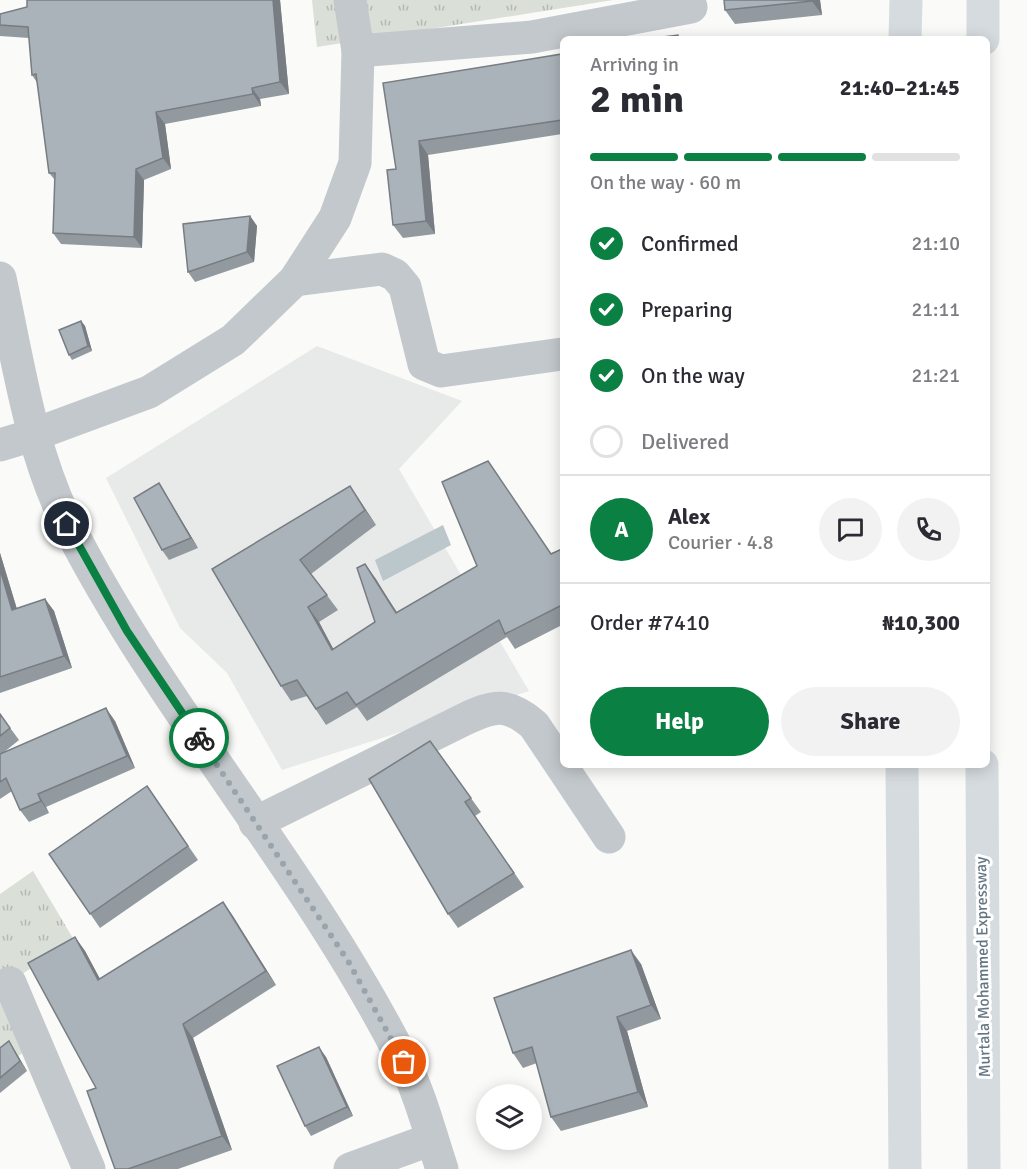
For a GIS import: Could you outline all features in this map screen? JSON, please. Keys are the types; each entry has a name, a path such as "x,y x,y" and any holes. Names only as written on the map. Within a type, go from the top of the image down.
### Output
{"highway":[{"path":"905,36 906,0"},
{"path":"983,0 983,36"},
{"path":"902,768 905,1169"},
{"name":"Murtala Mohammed Expressway","path":"982,768 984,1169"}],"street":[{"path":"0,445 149,392 233,340 295,280 335,218 355,163 358,51 350,0"},
{"path":"358,51 532,37 691,7"},
{"path":"295,280 382,269 395,275 405,288 424,364 441,371 560,354"},
{"path":"0,278 33,435 67,524 127,631 348,961 404,1062 437,1154 350,1169"},
{"path":"255,823 484,710 504,707 518,711 534,725 560,764"},
{"path":"563,768 609,837"},
{"path":"10,983 89,1169"}],"shaded area":[{"path":"317,346 462,401 399,469 529,691 282,770 227,673 180,628 106,478"},
{"path":"443,525 451,545 383,581 375,560"}],"green space":[{"path":"312,0 613,0 317,47"},
{"path":"33,871 74,940 22,974 31,1046 0,1071 0,894"}],"building":[{"path":"27,0 273,0 280,82 252,88 253,94 156,112 163,158 136,169 134,237 53,233 55,173 49,173 36,74 32,75 28,27 0,25 0,14 27,7"},
{"path":"724,0 812,0 812,1 725,10"},
{"path":"560,54 560,120 419,141 426,221 393,225 387,170 396,169 383,83"},
{"path":"250,216 247,252 188,272 183,224"},
{"path":"81,321 88,346 69,355 59,330"},
{"path":"488,461 551,554 560,550 560,606 505,634 499,620 356,705 347,692 316,709 297,680 281,686 212,569 350,486 365,510 300,560 327,595 308,607 332,650 375,622 357,568 365,564 396,613 477,566 442,482"},
{"path":"159,483 191,538 162,550 134,498"},
{"path":"0,569 12,610 45,599 64,656 0,677"},
{"path":"106,708 127,756 38,794 41,801 20,810 6,778 0,782 0,754"},
{"path":"0,714 10,728 0,736"},
{"path":"430,741 471,798 465,802 514,873 448,914 369,779"},
{"path":"147,786 188,846 90,914 49,854"},
{"path":"223,902 266,971 183,1024 222,1136 128,1169 115,1169 87,1091 96,1088 28,963 75,937 98,980"},
{"path":"631,950 651,1005 617,1017 638,1092 551,1117 532,1047 513,1053 494,998"},
{"path":"9,1041 20,1061 0,1078 0,1048"},
{"path":"319,1047 347,1107 305,1126 277,1066"}],"way so far":[{"path":"199,738 348,961 404,1062"}],"route":[{"path":"67,524 127,631 199,738"}]}
